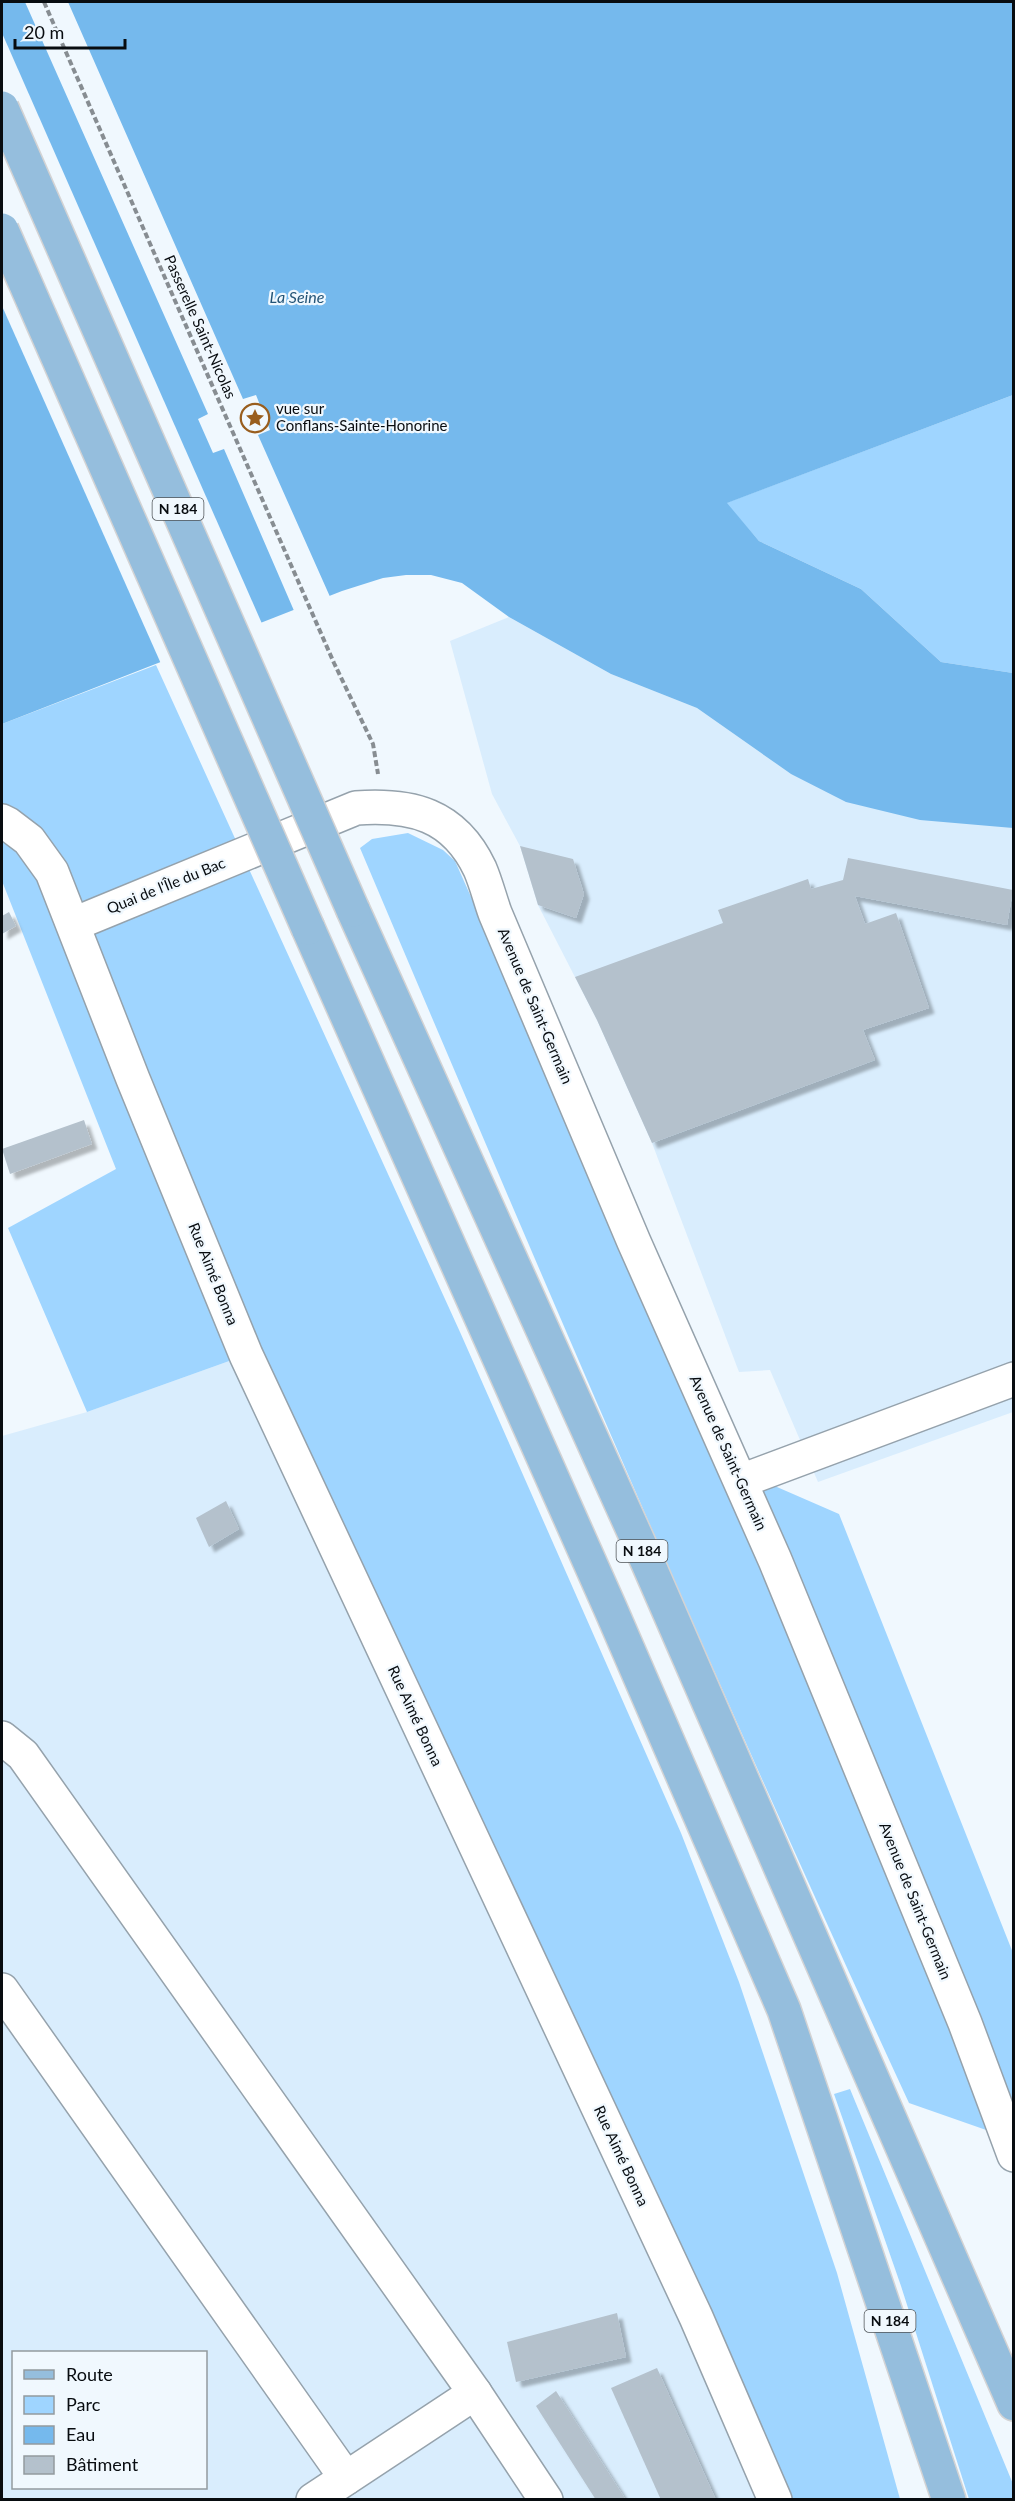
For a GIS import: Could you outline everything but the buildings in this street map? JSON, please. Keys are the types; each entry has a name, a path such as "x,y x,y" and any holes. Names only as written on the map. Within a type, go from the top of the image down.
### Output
{"main road":[{"name":"N 184","path":"2,108 353,910 647,1561 1014,2404"},
{"name":"N 184","path":"2,230 308,928 611,1610 783,2010 949,2499"},
{"path":"829,2143 926,2499"}],"street":[{"name":"Quai de l'Île du Bac","path":"74,924 356,808 381,806"},
{"name":"Avenue de Saint-Germain","path":"381,806 405,808 423,813 437,821 463,844 479,868 495,913 634,1242 741,1482 965,2024 1014,2155"},
{"path":"2,821 29,840 52,872 74,924"},
{"name":"Rue Aimé Bonna","path":"74,924 133,1078 246,1355 696,2317 776,2499"},
{"path":"741,1482 1014,1379"},
{"path":"2,1738 23,1755 475,2393 546,2499"},
{"path":"2,1990 346,2478"},
{"path":"313,2499 475,2393"}],"path":[{"name":"Passerelle Saint-Nicolas","path":"44,2 334,663 373,744 378,766 381,806"}],"shaded area":[{"path":"509,617 611,674 697,708 791,774 1013,828 1013,1412 818,1482 770,1370 739,1372 652,1143 597,1020 538,905 520,846 492,794 450,641"},
{"path":"246,1355 775,2499 2,2500 2,1436 87,1412"}],"green space":[{"path":"1013,395 1013,673 941,662 861,589 759,541 726,503"},
{"path":"156,665 460,1332 681,1833 739,1982 837,2273 900,2499 775,2499 246,1355 87,1412 8,1228 116,1169 2,881 2,724"},
{"path":"408,833 443,850 455,861 724,1464 839,1514 1013,1953 1013,2125 989,2131 909,2103 698,1634 561,1320 360,848 372,839"},
{"path":"850,2089 1013,2484 1013,2499 969,2499 901,2286 834,2094"}],"water":[{"name":"La Seine","path":"2,2 1013,2 1013,395 727,503 759,541 861,589 941,662 1013,673 1013,828 920,820 846,802 791,774 697,708 611,674 509,617 462,583 431,575 383,578 342,591 2,724"}],"pier":[{"path":"25,2 68,2 243,399 256,395 270,430 258,435 331,599 295,613 224,449 213,453 198,419 208,414"},
{"path":"2,33 263,626 162,666 2,306"}],"place":[{"name":"vue sur Conflans-Sainte-Honorine","path":"255,418"}]}
